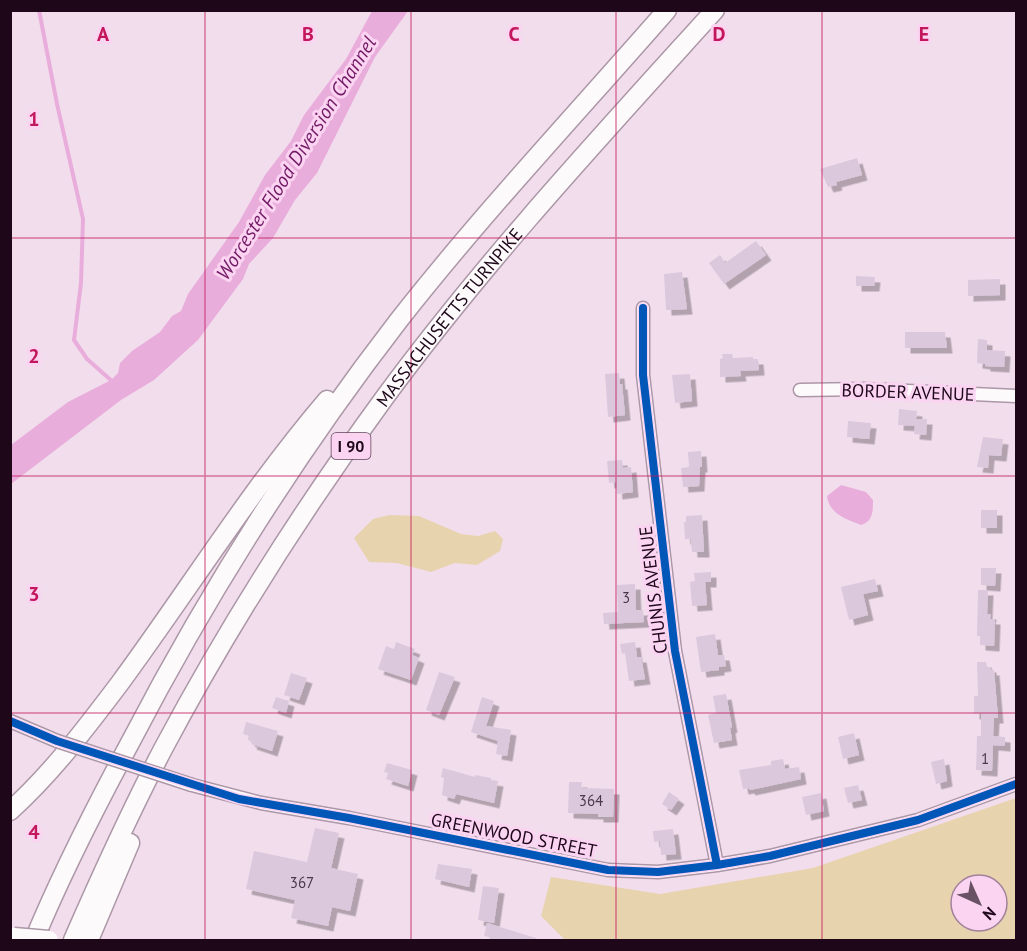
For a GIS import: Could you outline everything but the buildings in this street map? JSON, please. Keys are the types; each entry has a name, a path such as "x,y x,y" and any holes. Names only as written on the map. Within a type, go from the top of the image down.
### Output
{"highway":[{"name":"MASSACHUSETTS TURNPIKE","path":"34,940 102,795 201,613 299,457 399,321 488,214 667,10"},
{"name":"MASSACHUSETTS TURNPIKE","path":"73,940 147,781 179,720 256,589 309,506 386,396 507,243 715,10"},
{"path":"10,811 30,794 63,757 102,706 296,436 351,371 399,321"},
{"path":"89,940 131,839 147,781"},
{"path":"12,936 49,940"}],"street":[{"name":"CHUNIS AVENUE","path":"643,308 643,375 675,651 717,865"},
{"name":"BORDER AVENUE","path":"800,390 864,389 1017,396"},
{"name":"GREENWOOD STREET","path":"10,721 57,741 192,785 261,803 349,818 608,870 658,872 770,856 918,820 1017,784"}],"shaded area":[{"path":"389,515 419,516 461,534 478,536 495,531 503,539 500,551 477,565 455,563 431,572 397,563 369,562 354,538 373,519"},
{"path":"1016,798 1016,940 565,940 541,916 551,877 660,894 813,868"}],"water":[{"name":"Worcester Flood Diversion Channel","path":"372,11 408,11 375,57 317,173 295,200 273,238 249,264 243,279 198,340 154,380 121,400 11,484 11,445 68,402 111,380 118,373 120,363 132,351 160,332 172,316 181,311 188,294 239,222 265,175 291,141 304,115 346,59"},
{"path":"841,485 866,492 873,500 872,516 868,521 861,525 844,518 831,507 827,496"}],"waterway":[{"path":"39,10 83,219 81,283 74,340 87,359 113,382"}],"cycle path":[{"path":"643,308 643,375 675,651 717,865"},
{"path":"10,721 57,741 239,799 349,818 608,870 658,872 770,856 918,820 1016,784"}]}
